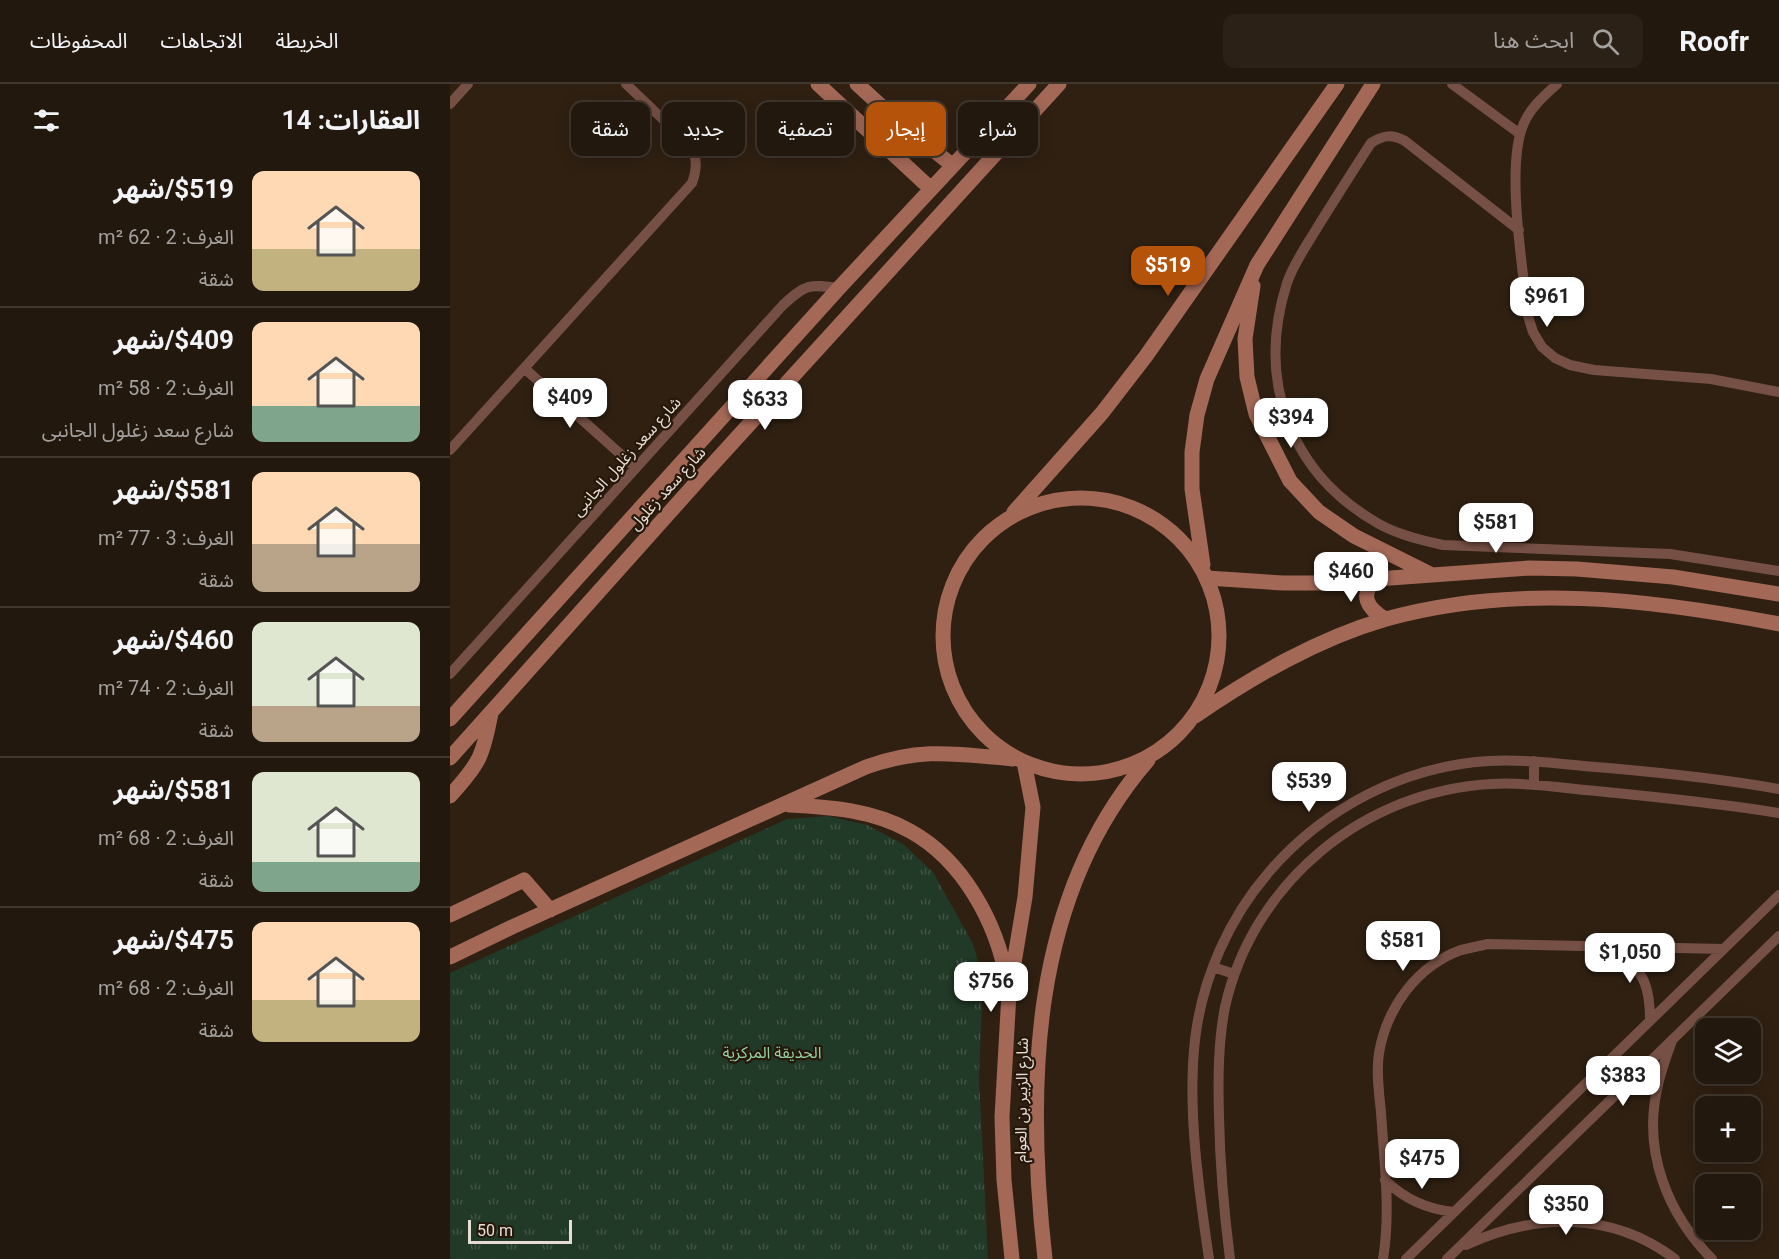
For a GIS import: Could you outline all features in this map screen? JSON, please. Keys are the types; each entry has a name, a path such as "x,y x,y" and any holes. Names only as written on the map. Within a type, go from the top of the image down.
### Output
{"street":[{"path":"450,104 468,84"},
{"path":"450,450 692,183 696,171 693,147 626,84"},
{"path":"818,84 866,129"},
{"path":"857,84 877,102"},
{"name":"شارع سعد زغلول","path":"450,719 839,288 1029,84"},
{"name":"شارع سعد زغلول","path":"450,758 703,475 1059,84"},
{"path":"1008,518 1033,506 1059,499 1086,497 1113,501 1138,509 1162,522 1182,540 1205,574 1215,599 1220,630 1217,661 1208,690 1193,717 1172,740 1154,753 1134,764 1113,771 1090,774 1057,772 1022,761 1002,750 983,734 967,715 952,686 943,646 947,605 958,574 971,553 987,534 1008,518 1102,413 1146,356 1337,84"},
{"path":"1205,574 1192,489 1192,452 1197,415 1207,380 1257,265 1373,84"},
{"path":"1452,84 1520,134"},
{"path":"1557,84 1531,111 1520,134 1516,184 1528,316 1533,332 1542,347 1555,358 1570,365 1594,370 1711,379 1779,392"},
{"path":"1519,230 1405,141 1388,135 1379,137 1371,143 1306,245 1288,280 1278,316 1274,354 1278,391 1289,427 1307,460 1328,486 1353,508 1381,525 1411,538 1443,545 1670,554 1779,571"},
{"path":"895,156 931,189"},
{"path":"941,156 952,165"},
{"path":"1257,265 1245,339 1247,377 1256,414 1290,481 1319,512 1354,536 1430,574"},
{"name":"شارع سعد زغلول الجانبى","path":"450,674 783,305 797,292 813,285 839,288"},
{"path":"524,368 636,468"},
{"path":"685,458 703,475"},
{"path":"1205,574 1292,583 1321,583 1529,568 1597,570 1673,577 1779,594"},
{"path":"1376,578 1366,592 1367,600 1370,608 1385,619"},
{"path":"1193,717 1234,690 1323,643 1385,619 1444,607 1539,597 1686,608 1779,624"},
{"path":"450,796 471,773 482,755 491,712"},
{"path":"450,957 866,767 904,756 936,752 1022,761"},
{"name":"شارع الزبير بن العوام","path":"1045,1259 1035,1127 1039,1032 1055,943 1068,899 1085,857 1107,816 1132,778 1154,753"},
{"name":"شارع الزبير بن العوام","path":"1012,1259 1004,1180 1002,1117 1010,993 1025,897 1033,818 1033,807 1022,761"},
{"path":"1209,1259 1198,1176 1193,1077 1202,1002 1213,967 1232,924 1256,886 1286,852 1320,822 1359,798 1400,779 1444,767 1489,761 1534,762 1653,772 1779,789"},
{"path":"1534,762 1534,785"},
{"path":"1230,1259 1221,1176 1218,1082 1224,1017 1234,974 1253,932 1276,897 1304,865 1335,838 1371,816 1410,799 1440,791 1492,784 1534,785 1722,804 1779,813"},
{"path":"786,805 849,810 879,818 910,831 936,850 959,874 978,900 1004,961 1010,993"},
{"path":"450,915 524,880 550,910"},
{"path":"1406,1259 1779,895"},
{"path":"1447,1259 1779,936"},
{"path":"1383,1259 1386,1215 1378,1055 1384,1028 1397,1002 1414,980 1436,963 1461,951 1488,944 1724,949"},
{"path":"1609,948 1628,959 1640,971 1647,986 1650,1021"},
{"path":"1213,967 1234,974"},
{"path":"1672,1040 1657,1090 1653,1116 1658,1167 1677,1215 1691,1236 1712,1259"},
{"path":"1595,1074 1615,1095"},
{"path":"1385,1180 1416,1203 1454,1212"},
{"path":"1457,1249 1504,1229 1521,1225 1554,1221 1579,1222 1628,1233 1675,1259"}],"green space":[{"name":"الحديقة المركزية","path":"828,816 867,825 903,844 933,872 973,944 983,978 979,1076 988,1259 450,1259 450,973 787,819"}]}
